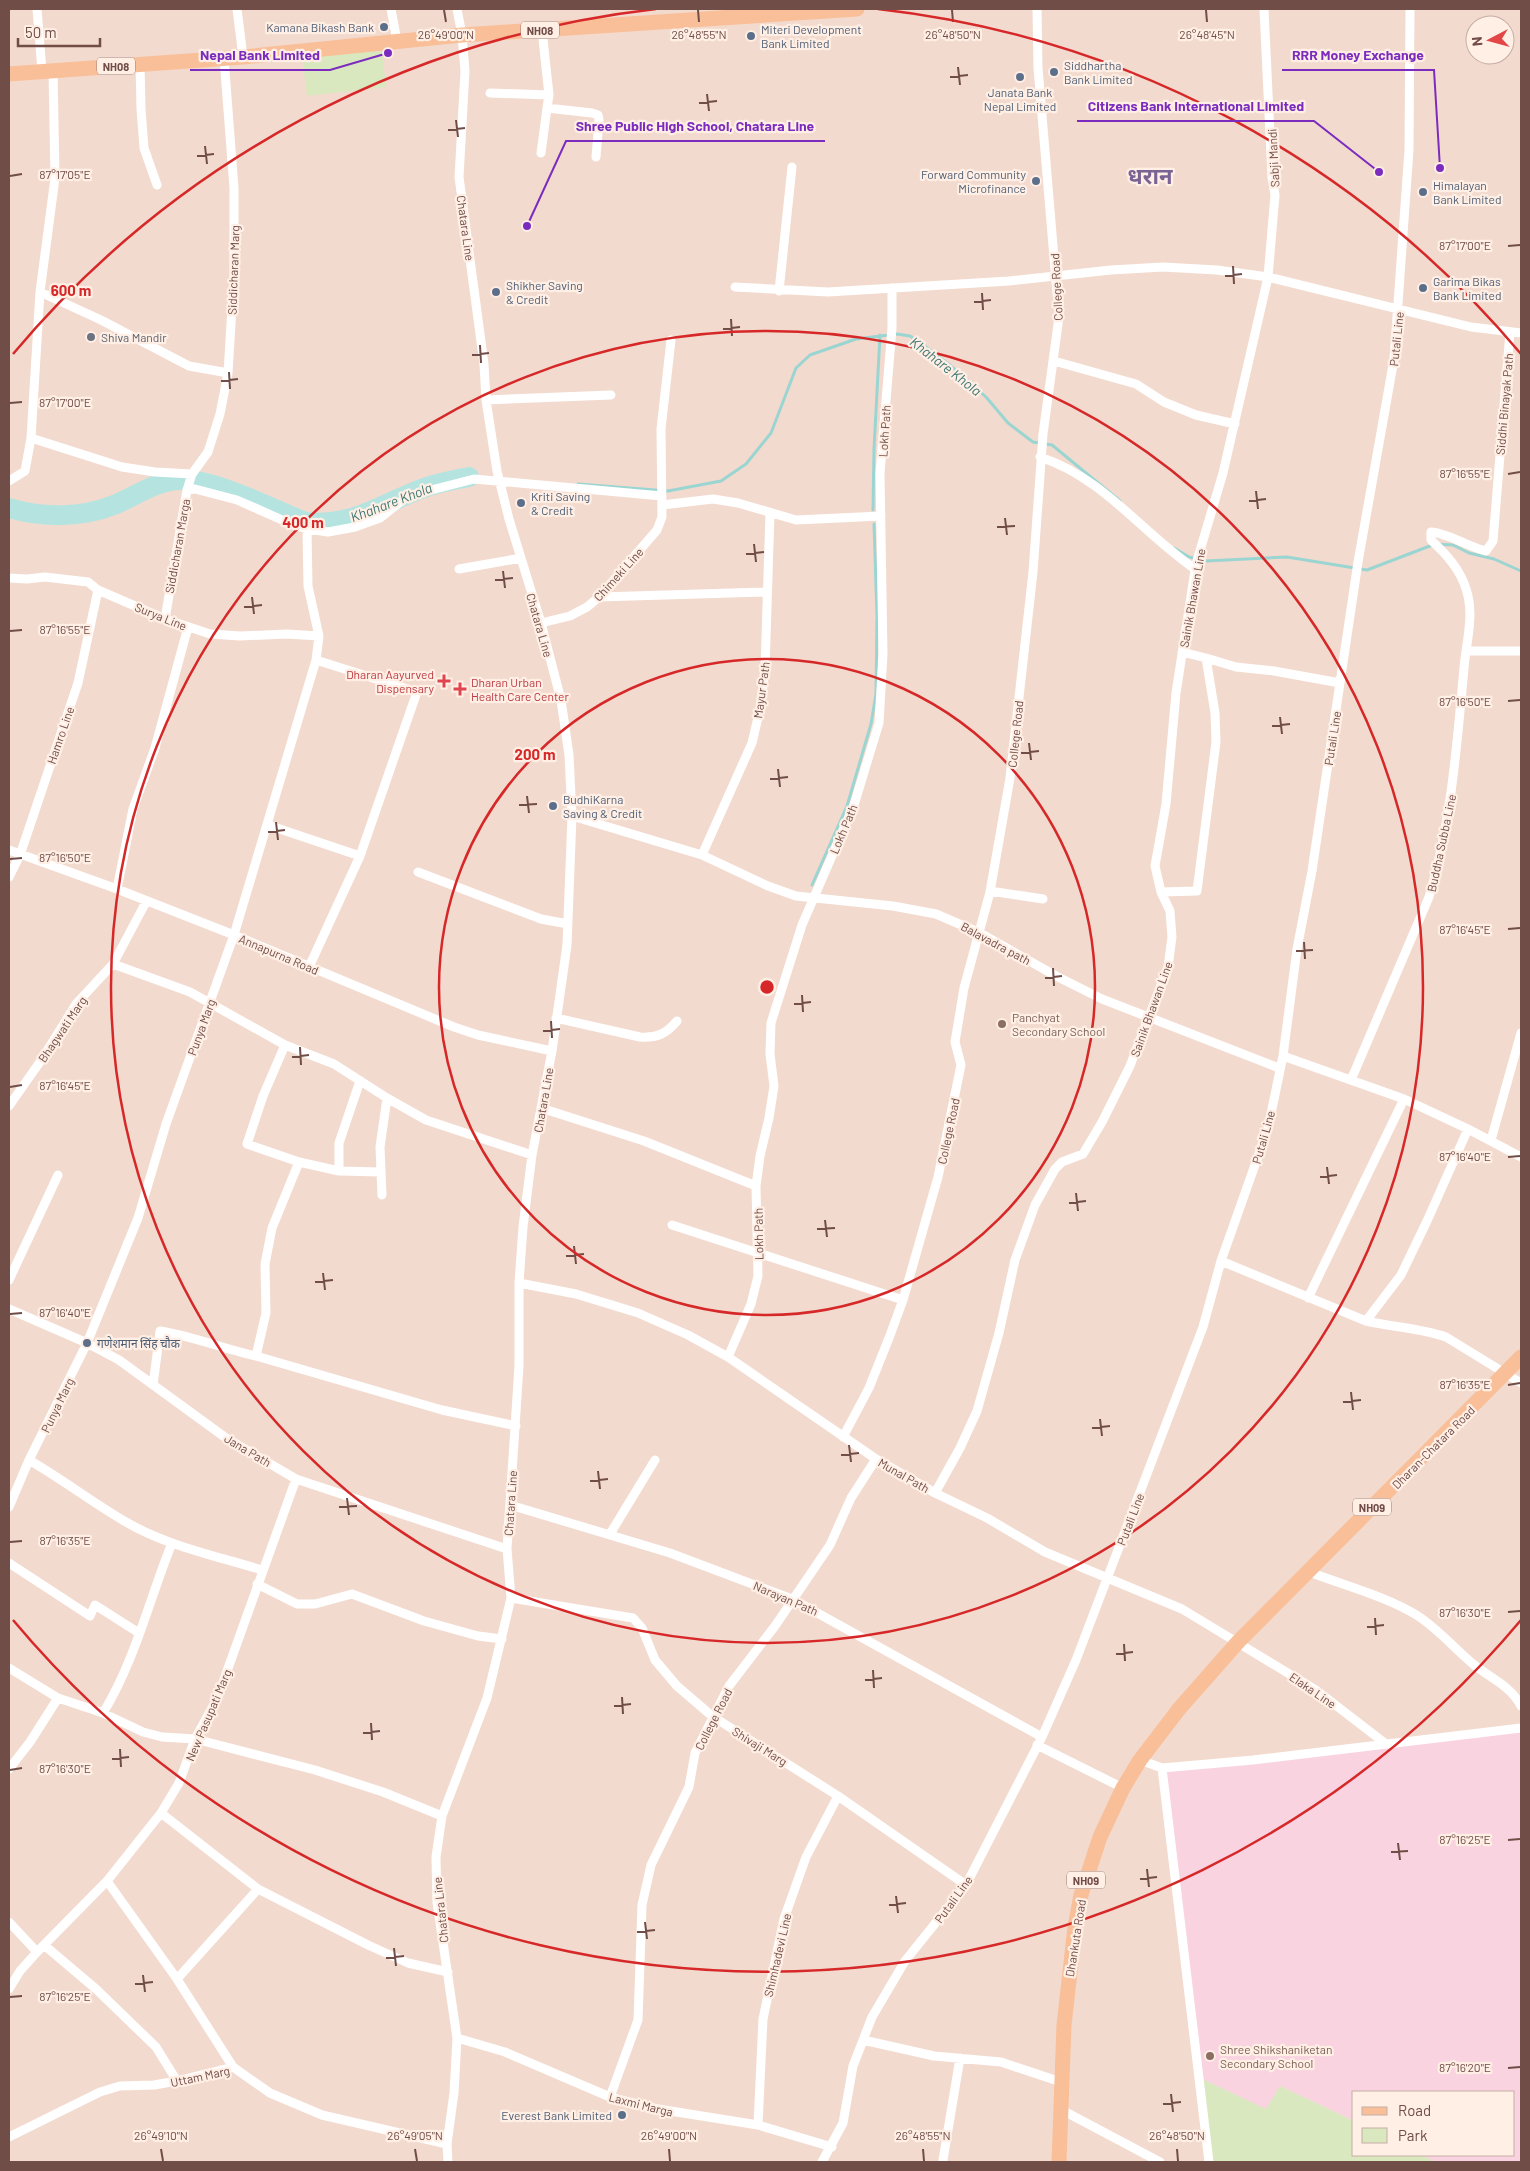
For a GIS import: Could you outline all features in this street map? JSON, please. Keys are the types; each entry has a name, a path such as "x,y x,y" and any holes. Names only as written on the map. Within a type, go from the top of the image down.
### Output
{"main road":[{"name":"NH08","path":"9,74 243,58 462,35 799,11 857,9"},
{"name":"Dharan-Chatara Road","path":"1238,1642 1521,1357"},
{"name":"Dhankuta Road","path":"1060,2162 1061,2082 1069,1967 1081,1896 1100,1837 1123,1788 1140,1760 1178,1709 1238,1642"}],"street":[{"path":"9,481 24,471 31,438 40,292 55,178 48,71 37,9"},
{"path":"237,9 243,58"},
{"path":"391,9 396,41"},
{"name":"Chatara Line","path":"448,2162 447,2144 454,2093 457,2038 437,1902 436,1857 442,1816 487,1698 511,1598 507,1549 519,1366 519,1283 532,1156 552,1051 568,924 572,816 569,755 561,700 500,481 486,400 484,364 459,177 465,71 462,35 457,9"},
{"name":"College Road","path":"844,1437 869,1388 903,1300 947,1138 961,1066 955,1042 964,988 990,891 1010,778 1033,572 1040,455 1060,317 1044,152 1038,68 1037,9"},
{"name":"Sabji Mandi","path":"1264,9 1272,177 1275,195 1268,277"},
{"name":"Putali Line","path":"822,2162 832,2147 843,2123 854,2066 872,2017 905,1961 966,1885 1040,1741 1076,1660 1203,1327 1221,1261 1268,1128 1283,1056 1297,950 1312,871 1358,562 1387,402 1399,308 1409,150 1412,25 1410,9"},
{"path":"541,153 550,95 542,30"},
{"name":"Siddicharan Marg","path":"192,474 208,452 220,414 228,373 234,275 234,188 224,58"},
{"path":"140,64 144,148 157,185"},
{"path":"490,93 550,95"},
{"path":"547,108 598,115 596,157"},
{"path":"779,291 792,167"},
{"path":"735,287 779,291 828,292 1009,281 1057,275 1162,267 1217,270 1268,277 1471,327 1521,333"},
{"name":"Sainik Bhawan Line","path":"934,1493 960,1448 977,1411 999,1333 1015,1260 1035,1205 1055,1169 1062,1162 1083,1154 1092,1138 1130,1066 1168,967 1172,936 1170,911 1161,892 1155,866 1166,804 1182,652 1196,566 1223,473 1268,277"},
{"name":"Lokh Path","path":"728,1357 751,1304 758,1276 756,1186 774,1086 770,1054 771,1023 780,989 813,899 854,805 879,723 884,654 880,473 892,328 892,288"},
{"path":"40,292 101,320 189,366 228,373"},
{"name":"Siddhi Binayak Path","path":"1466,651 1470,622 1466,589 1458,569 1431,540 1431,532 1439,532 1474,548 1486,551 1494,541 1510,332"},
{"name":"Chimeki Line","path":"540,623 570,616 587,607 599,597 657,530 662,517 661,429 671,340"},
{"path":"1054,361 1136,384 1164,402 1196,416 1235,424"},
{"path":"486,400 611,395"},
{"path":"31,438 122,468 192,474"},
{"path":"1040,455 1063,464 1104,491 1156,540 1196,566"},
{"name":"Siddicharan Marga","path":"165,619 188,487 192,474"},
{"path":"188,487 237,500 307,529 328,532 355,527 380,518 408,496 474,479 662,496"},
{"path":"662,506 713,499 738,503 770,514 796,520 881,516"},
{"name":"Mayur Path","path":"702,855 752,743 760,709 765,669 770,514"},
{"name":"Punya Marg","path":"9,1507 29,1460 87,1343 138,1218 166,1124 234,935 268,825 316,660 319,636 308,586 307,529"},
{"path":"459,569 521,558"},
{"name":"Surya Line","path":"9,578 72,579 88,582 98,590 165,619 210,634 319,636"},
{"name":"Hamro Line","path":"9,876 20,855 78,683 98,590"},
{"path":"599,597 767,592"},
{"path":"118,889 133,809 156,748 188,627"},
{"path":"1466,651 1521,651"},
{"name":"Buddha Subba Line","path":"1351,1080 1429,897 1435,877 1455,774 1466,651"},
{"path":"1182,652 1236,667 1274,671 1340,683"},
{"path":"1161,892 1192,892 1197,890 1198,885 1216,742 1215,713 1206,658"},
{"path":"309,967 360,856 417,692 316,660"},
{"name":"Balavadra path","path":"572,816 702,855 768,886 813,899 893,906 936,914 980,933 1056,976 1102,999 1280,1068"},
{"path":"268,825 360,856"},
{"name":"Annapurna Road","path":"9,850 118,889 146,902 234,935 454,1028 552,1051"},
{"path":"418,872 541,919 568,924"},
{"path":"990,891 1043,899"},
{"name":"Bhagwati Marg","path":"9,1106 42,1059 76,1004 113,964 146,902"},
{"path":"113,964 190,992 285,1044 334,1064 426,1120 532,1156"},
{"path":"556,1018 652,1038 666,1033 677,1021"},
{"path":"1491,1140 1521,1033"},
{"path":"285,1044 263,1096 247,1144 299,1162 339,1172 381,1172"},
{"path":"1283,1056 1404,1099 1491,1140 1521,1158"},
{"path":"339,1172 339,1143 360,1081"},
{"path":"382,1196 380,1147 387,1098"},
{"path":"1308,1298 1404,1099"},
{"path":"541,1108 644,1141 756,1186"},
{"path":"1366,1321 1401,1275 1428,1221 1468,1129"},
{"path":"256,1356 266,1313 265,1264 272,1228 299,1162"},
{"path":"9,1280 58,1175"},
{"path":"672,1225 903,1300"},
{"path":"1221,1261 1366,1321 1432,1332 1446,1337 1506,1372 1521,1383"},
{"name":"Munal Path","path":"519,1283 576,1294 638,1313 688,1335 728,1357 876,1459 934,1493 986,1518 1045,1552 1182,1609 1238,1642"},
{"name":"Jana Path","path":"9,1310 87,1343 118,1360 226,1438 296,1479 507,1549"},
{"path":"153,1385 160,1331 186,1335 225,1349 256,1356 442,1410 516,1426"},
{"name":"College Road","path":"610,2097 638,2020 642,1905 650,1865 689,1788 695,1753 712,1716 729,1686 775,1626 830,1544 851,1498 876,1459"},
{"path":"29,1460 66,1482 127,1523 172,1543 262,1570"},
{"path":"610,1534 656,1460"},
{"name":"New Pasupati Marg","path":"9,1988 20,1971 107,1880 161,1813 179,1784 195,1738 217,1699 296,1479"},
{"name":"Narayan Path","path":"510,1505 670,1553 792,1599 1123,1788"},
{"path":"103,1713 130,1662 172,1543"},
{"path":"9,1563 90,1616 95,1605 139,1632"},
{"path":"1307,1572 1397,1606 1417,1616 1434,1628 1473,1664 1515,1694 1521,1706"},
{"path":"257,1584 297,1604 315,1604 352,1594 424,1621 478,1636 502,1640"},
{"name":"Shivaji Marg","path":"511,1598 633,1618 642,1628 655,1660 676,1686 712,1716 838,1796 966,1885"},
{"name":"Elaka Line","path":"1238,1642 1316,1690 1386,1744"},
{"path":"9,1668 58,1698 103,1713 152,1734 162,1737 195,1738 315,1770 383,1792 442,1816"},
{"path":"1515,1694 1521,1685"},
{"path":"9,1769 30,1742 58,1698"},
{"path":"1140,1760 1162,1768 1521,1728"},
{"path":"1162,1768 1209,2162"},
{"name":"Shimhadevi Line","path":"758,2125 763,2019 784,1919 806,1857 838,1796"},
{"path":"161,1813 258,1888 368,1945 408,1963 448,1972"},
{"path":"107,1880 177,1980 233,2067"},
{"path":"177,1980 258,1888"},
{"path":"9,1922 96,1989 156,2047 177,2081"},
{"name":"Laxmi Marga","path":"457,2038 504,2052 610,2097 658,2110 758,2125 832,2147"},
{"path":"863,2040 934,2056 1001,2062 1061,2082"},
{"path":"943,2160 960,2058"},
{"name":"Uttam Marg","path":"9,2137 100,2092 120,2086 154,2085 177,2081 233,2067 270,2093 322,2115 447,2144"},
{"path":"1060,2109 1160,2162"}],"shaded area":[{"path":"9,9 1521,9 1521,1728 1209,2162 9,2162"},
{"path":"1521,1728 1521,2162 1436,2162 1423,2156 1515,2156 1515,2091 1352,2091 1352,2120 1280,2086 1266,2110 1198,2077 1162,1768"}],"green space":[{"path":"382,49 386,87 307,96 302,57"},
{"path":"1198,2077 1266,2109 1280,2086 1352,2120 1352,2156 1423,2156 1436,2162 1209,2162"}],"waterway":[{"name":"Khahare Khola","path":"578,484 668,491 721,481 746,464 771,433 796,368 810,355 856,339 897,334 910,336 922,344 951,366 986,397 1008,423 1033,442 1052,445 1120,501"},
{"path":"873,510 880,335"},
{"name":"Khahare Khola","path":"9,508 35,514 75,514 114,505 161,483 192,480 242,495 305,522 322,523 351,518 427,487 469,477"},
{"path":"812,885 847,806 871,724 876,694 877,616 874,524"},
{"name":"Khahare Khola","path":"1174,548 1189,557 1206,561 1287,557 1367,570 1435,544 1453,545 1469,553 1494,559 1521,571"}],"place":[{"name":"Kamana Bikash Bank","path":"384,27"},
{"name":"Miteri Development Bank Limited","path":"751,36"},
{"name":"Nepal Bank Limited","path":"388,53"},
{"name":"Siddhartha Bank Limited","path":"1054,72"},
{"name":"Janata Bank Nepal Limited","path":"1020,77"},
{"name":"RRR Money Exchange","path":"1440,168"},
{"name":"Citizens Bank International Limited","path":"1379,172"},
{"name":"Forward Community Microfinance","path":"1036,181"},
{"name":"Himalayan Bank Limited","path":"1423,192"},
{"name":"Shree Public High School, Chatara Line","path":"527,226"},
{"name":"Garima Bikas Bank Limited","path":"1423,288"},
{"name":"Shikher Saving & Credit","path":"496,292"},
{"name":"Shiva Mandir","path":"91,337"},
{"name":"Kriti Saving & Credit","path":"521,503"},
{"name":"Dharan Aayurved Dispensary","path":"444,681"},
{"name":"Dharan Urban Health Care Center","path":"460,689"},
{"name":"BudhiKarna Saving & Credit","path":"553,806"},
{"name":"Panchyat Secondary School","path":"1002,1024"},
{"name":"गणेशमान सिंह चौक","path":"87,1343"},
{"name":"Shree Shikshaniketan Secondary School","path":"1210,2056"},
{"name":"Everest Bank Limited","path":"622,2115"}],"district":[{"name":"धरान","path":"1150,175"}]}
